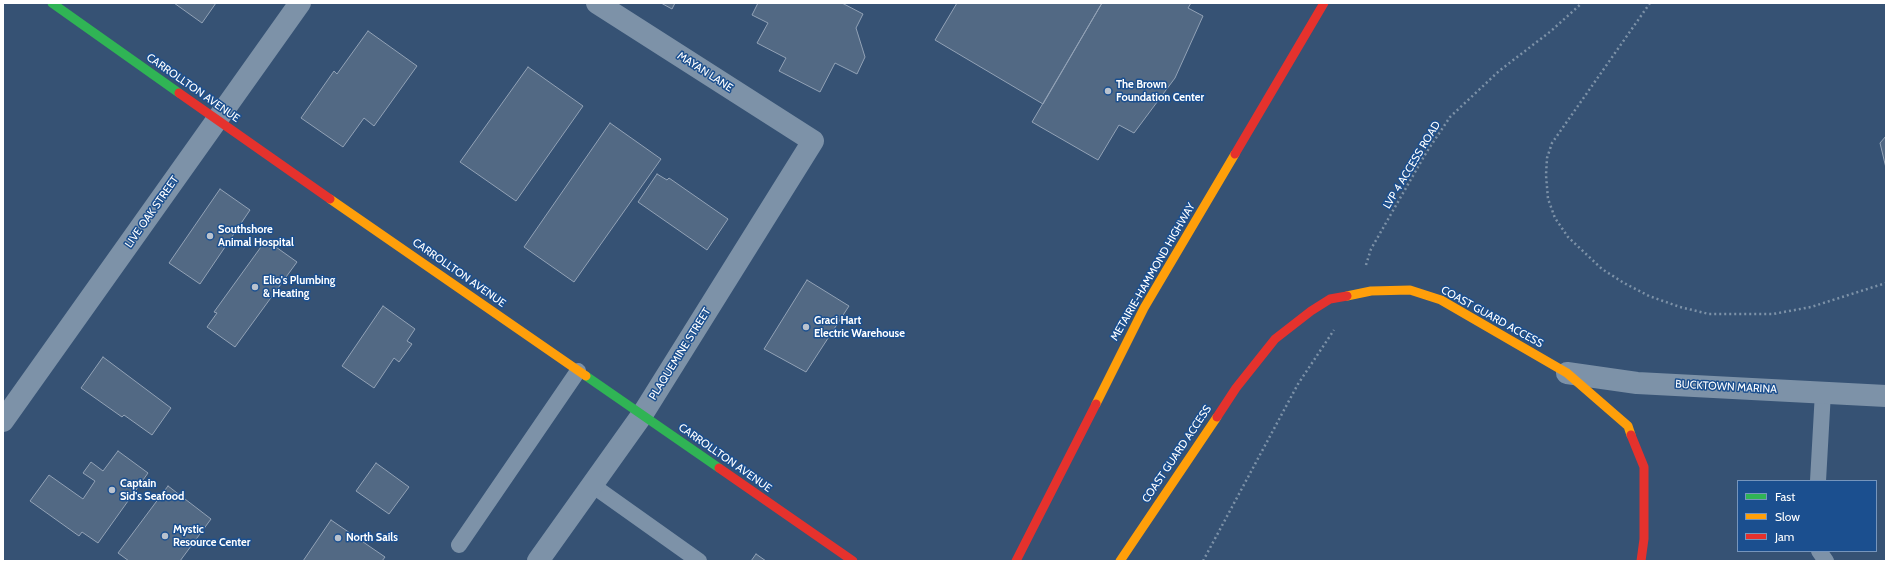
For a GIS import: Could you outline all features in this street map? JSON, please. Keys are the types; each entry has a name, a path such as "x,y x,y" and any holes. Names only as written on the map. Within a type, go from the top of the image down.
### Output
{"street":[{"name":"LIVE OAK STREET","path":"3,421 300,3"},
{"name":"MAYAN LANE","path":"597,3 813,141"},
{"name":"METAIRIE-HAMMOND HIGHWAY","path":"1016,561 1144,308 1324,3"},
{"name":"CARROLLTON AVENUE","path":"59,5 217,120 853,561"},
{"name":"PLAQUEMINE STREET","path":"538,561 642,415 813,141"},
{"name":"COAST GUARD ACCESS","path":"1120,561 1236,388 1275,339 1311,311 1330,299 1371,291 1410,290 1441,300 1567,373 1628,426 1644,467 1644,539 1641,561"},
{"name":"BUCKTOWN MARINA","path":"1567,373 1637,383 1886,396"}],"lane":[{"path":"459,545 578,371"},
{"path":"1818,480 1823,392"},
{"path":"592,485 699,561"},
{"path":"1820,552 1826,561"}],"path":[{"name":"LVP 4 ACCESS ROAD","path":"1203,561 1298,384 1358,293 1371,249 1426,153 1450,117 1499,71 1551,31 1582,3"},
{"path":"1650,3 1552,143 1546,158 1548,199 1555,218 1568,237 1602,269 1624,283 1649,296 1680,307 1709,314 1773,314 1811,307 1886,283"}],"building":[{"path":"174,3 216,3 202,23"},
{"path":"661,3 675,3 672,9"},
{"path":"758,3 842,3 863,14 856,28 865,57 857,74 835,63 820,92 779,71 786,58 757,43 768,23 752,15"},
{"path":"957,3 1102,3 1043,104 935,40"},
{"name":"The Brown Foundation Center","path":"1102,3 1191,3 1188,8 1203,16 1175,78 1134,133 1119,125 1098,160 1032,122"},
{"path":"368,31 417,66 374,126 364,118 343,147 301,118 334,71 337,74"},
{"path":"528,67 583,106 516,201 460,162"},
{"path":"610,123 661,159 574,282 524,247"},
{"path":"1886,136 1886,168 1880,143"},
{"path":"657,174 667,180 669,178 728,219 707,250 638,202"},
{"name":"Southshore Animal Hospital","path":"220,189 250,210 200,284 169,263"},
{"name":"Elio's Plumbing & Heating","path":"266,240 297,262 235,347 207,327 217,313 214,312"},
{"name":"Graci Hart Electric Warehouse","path":"807,280 849,306 806,372 764,349"},
{"path":"383,306 415,329 407,341 412,344 399,362 394,358 374,388 342,366"},
{"path":"103,357 171,408 152,435 124,415 122,417 81,388"},
{"name":"Captain Sid's Seafood","path":"118,451 148,473 98,543 82,532 79,536 30,501 49,475 83,499 95,481 83,473 91,462 103,471"},
{"path":"376,463 409,487 389,514 356,491"},
{"name":"Mystic Resource Center","path":"168,486 211,519 180,561 129,561 118,553"},
{"name":"North Sails","path":"331,520 385,557 382,561 303,561"},
{"path":"756,554 766,561 751,561"}],"traffic: fast":[{"path":"52,3 179,93"},
{"path":"586,376 719,468"}],"traffic: slow":[{"path":"1096,404 1144,308 1235,154"},
{"path":"330,199 586,376"},
{"path":"1347,296 1371,291 1410,290 1441,300 1567,373 1628,426 1631,435"},
{"path":"1120,561 1217,417"}],"traffic: jam":[{"path":"1235,154 1324,3"},
{"path":"179,93 330,199"},
{"path":"1217,417 1236,388 1275,339 1311,311 1330,299 1347,296"},
{"path":"1016,561 1096,404"},
{"path":"1631,435 1644,467 1644,539 1641,561"},
{"path":"719,468 853,561"}],"place":[{"name":"The Brown Foundation Center","path":"1108,91"},
{"name":"Southshore Animal Hospital","path":"210,236"},
{"name":"Elio's Plumbing & Heating","path":"255,287"},
{"name":"Graci Hart Electric Warehouse","path":"806,327"},
{"name":"Captain Sid's Seafood","path":"112,490"},
{"name":"Mystic Resource Center","path":"165,536"},
{"name":"North Sails","path":"338,538"}]}
